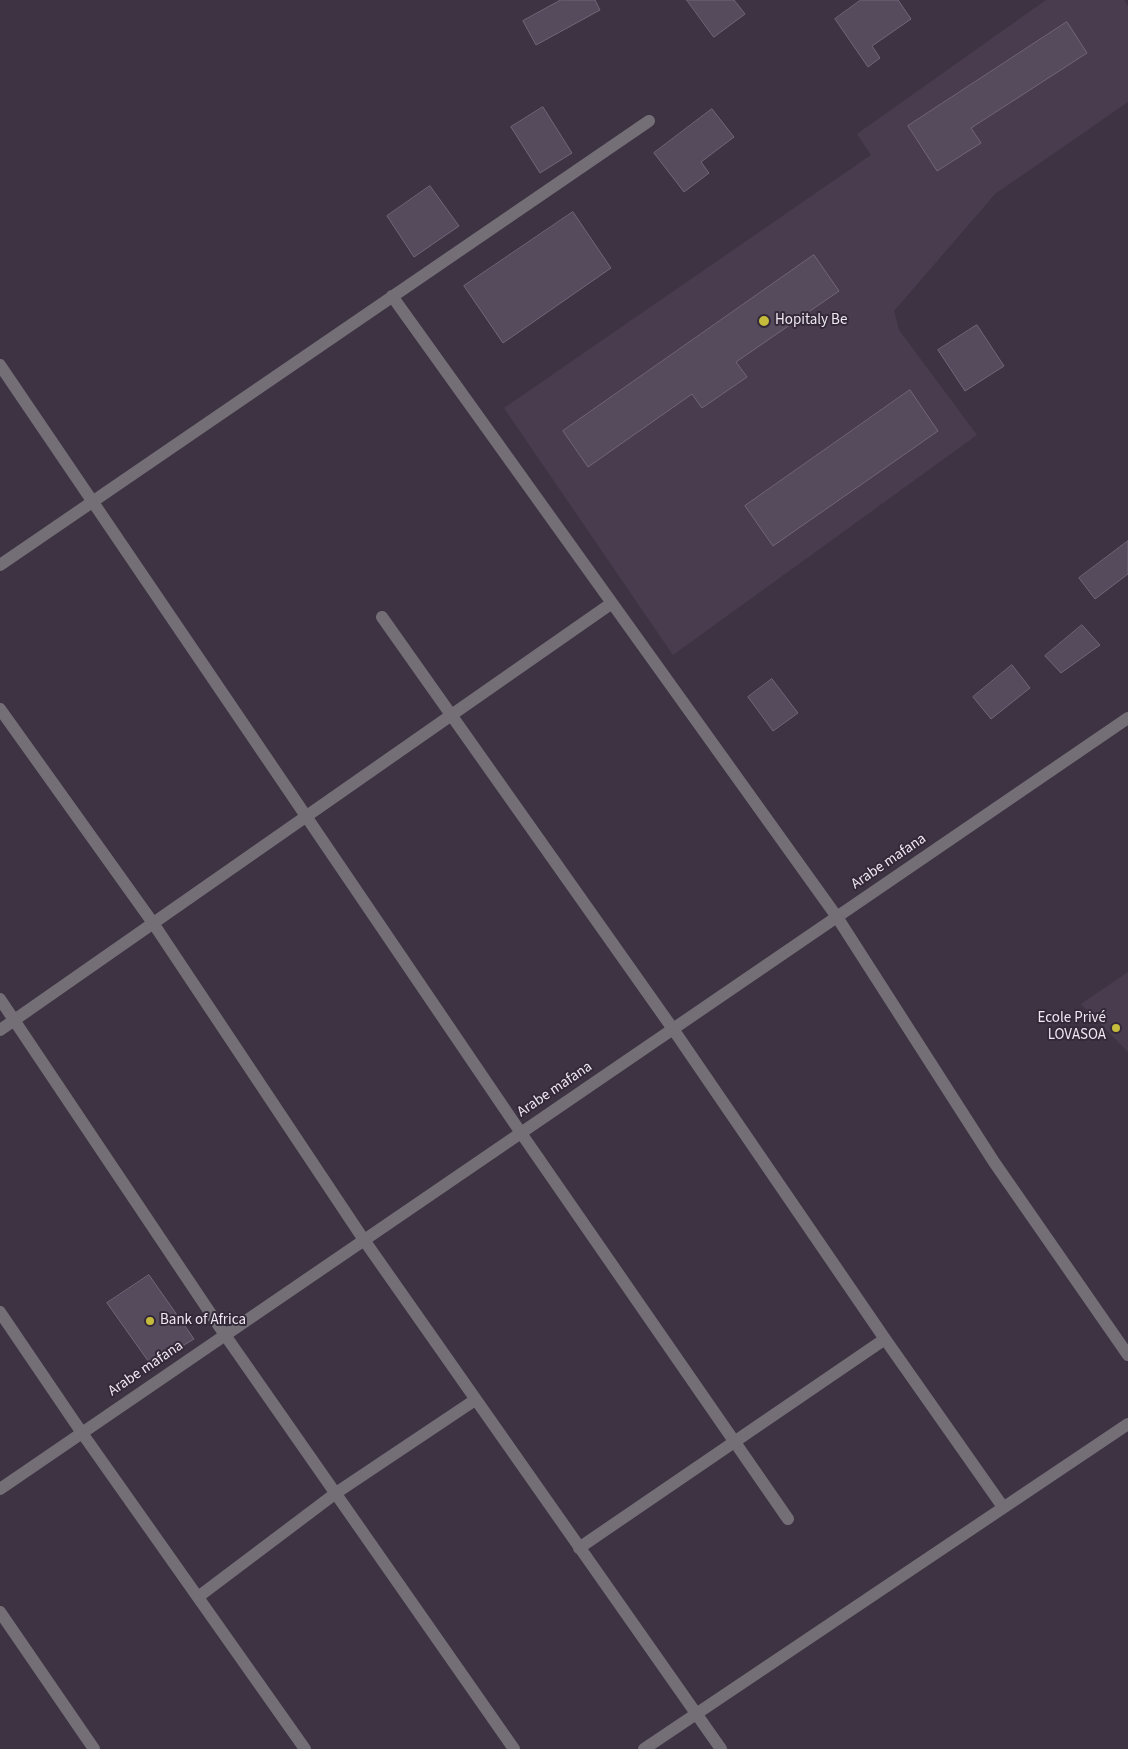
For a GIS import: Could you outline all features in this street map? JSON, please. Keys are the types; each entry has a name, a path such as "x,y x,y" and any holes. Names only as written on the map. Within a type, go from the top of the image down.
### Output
{"street":[{"path":"0,565 649,121"},
{"path":"392,296 838,917 994,1162 1128,1355"},
{"path":"0,365 521,1133 788,1519"},
{"path":"0,1030 612,603"},
{"path":"382,618 673,1029 885,1339 1004,1507"},
{"path":"0,709 153,923 364,1240 721,1749"},
{"name":"Arabe mafana","path":"0,1489 1128,718"},
{"path":"0,999 225,1335 514,1749"},
{"path":"0,1312 301,1747"},
{"path":"580,1548 885,1339"},
{"path":"198,1597 336,1493 475,1400"},
{"path":"644,1749 1128,1424"},
{"path":"0,1612 94,1749"}],"shaded area":[{"name":"Hopitaly Be","path":"1046,0 1124,0 1128,6 1128,102 995,194 894,311 899,330 977,435 673,655 504,408 871,155 857,134"},
{"name":"Ecole Privé LOVASOA","path":"1128,972 1128,1052 1081,1004"}],"building":[{"path":"561,0 595,0 600,10 536,45 523,21"},
{"path":"687,0 734,0 745,14 714,37"},
{"path":"861,0 898,0 911,19 872,46 880,58 868,67 835,19"},
{"path":"1067,22 1087,53 971,128 981,143 937,171 908,126"},
{"path":"543,107 572,153 540,173 511,127"},
{"path":"712,109 734,137 701,162 709,173 684,192 654,153"},
{"path":"430,186 459,226 414,257 387,216"},
{"path":"573,212 611,268 503,343 464,286"},
{"path":"814,255 839,291 736,362 747,377 702,408 692,394 588,467 563,431"},
{"path":"977,325 1004,366 965,391 938,350"},
{"path":"910,390 938,431 773,546 745,506"},
{"path":"1128,541 1128,574 1095,599 1079,578"},
{"path":"1082,625 1100,645 1061,673 1045,656"},
{"path":"1012,665 1030,688 991,719 973,697"},
{"path":"772,679 798,713 773,731 748,697"},
{"name":"Bank of Africa","path":"149,1275 194,1339 151,1365 107,1303"}],"place":[{"name":"Hopitaly Be","path":"764,321"},
{"name":"Ecole Privé LOVASOA","path":"1116,1028"},
{"name":"Bank of Africa","path":"150,1321"}]}
